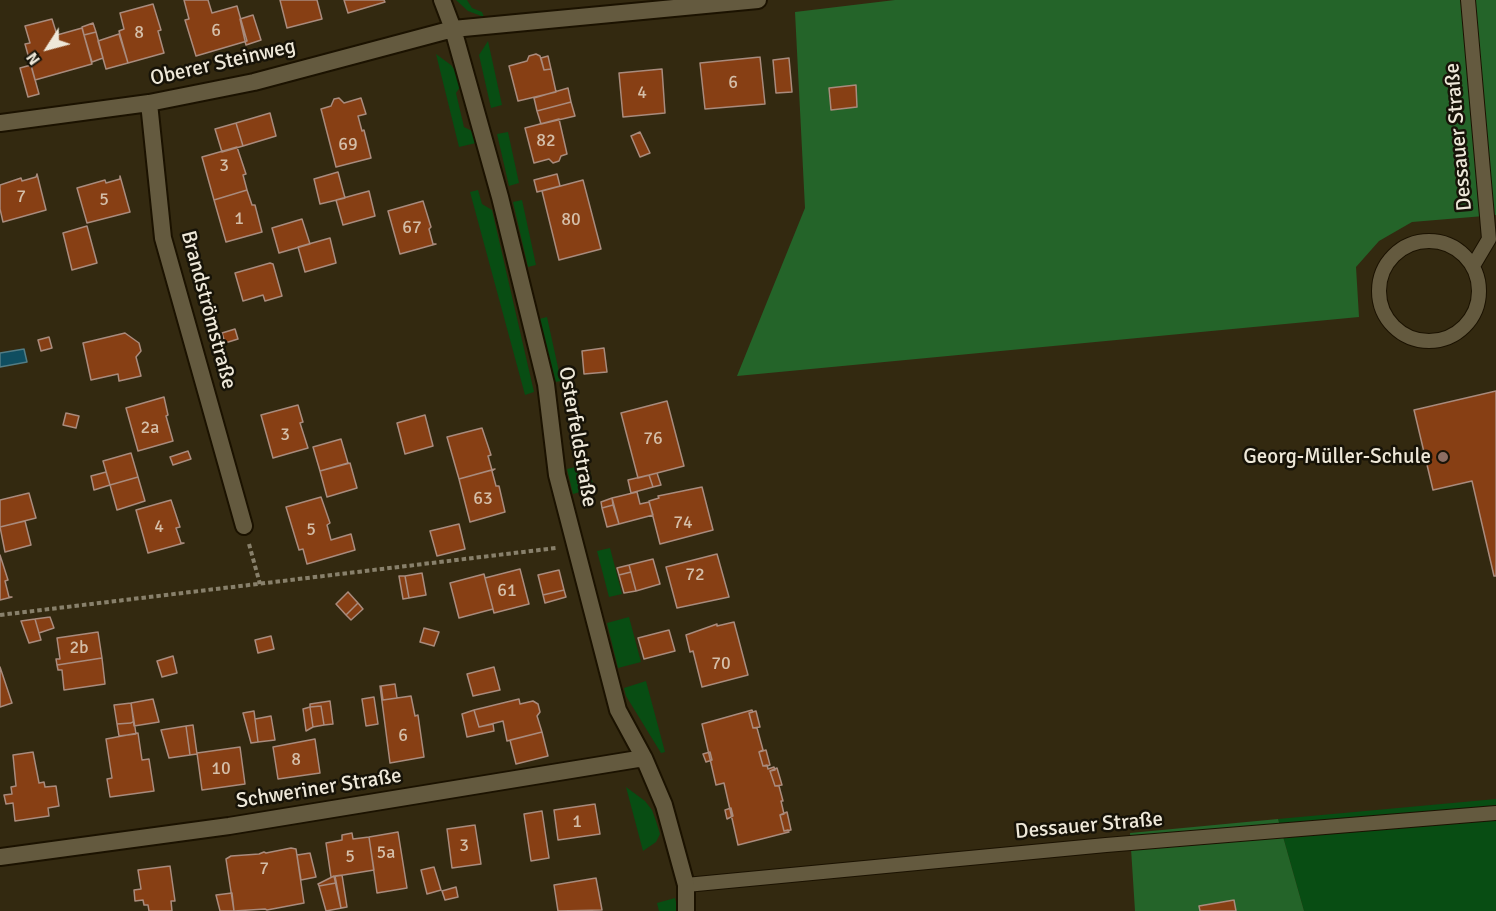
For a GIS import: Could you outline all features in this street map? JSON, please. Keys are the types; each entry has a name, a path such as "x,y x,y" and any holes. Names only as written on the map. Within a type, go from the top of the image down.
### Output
{"street":[{"name":"Osterfeldstraße","path":"442,0 453,29 500,197 546,384 557,475 618,710 644,758 664,806 686,885 686,911"},
{"name":"Oberer Steinweg","path":"0,123 149,103 254,82 453,29 758,0"},
{"name":"Brandströmstraße","path":"149,103 163,238 244,525"},
{"name":"Schweriner Straße","path":"0,857 229,826 644,758"}],"lane":[{"name":"Dessauer Straße","path":"1468,0 1489,238 1473,266"},
{"path":"1430,240 1447,243 1462,252 1473,266 1479,288 1477,305 1469,321 1457,333 1441,340 1424,342 1407,337 1393,327 1383,313 1378,297 1379,279 1386,263 1397,250 1413,242 1430,240"},
{"name":"Dessauer Straße","path":"686,885 1106,845 1496,813"}],"path":[{"path":"244,525 260,584"},
{"path":"0,615 575,544"}],"green space":[{"path":"456,0 467,0 472,8 482,12 484,17 468,11"},
{"path":"895,0 1496,0 1496,215 1412,222 1379,241 1356,267 1359,317 737,376 805,208 795,12"},
{"path":"488,41 502,105 491,108 479,55"},
{"path":"436,54 451,65 460,77 462,84 456,93 464,127 474,132 476,143 459,147"},
{"path":"508,132 519,183 509,186 497,134"},
{"path":"478,190 482,204 492,210 534,392 525,395 470,192"},
{"path":"522,200 536,265 528,267 513,202"},
{"path":"547,317 561,381 555,382 539,319"},
{"path":"588,464 594,488 573,494 567,469"},
{"path":"610,548 622,594 609,597 597,551"},
{"path":"629,617 641,662 618,668 607,623"},
{"path":"646,681 665,752 661,753 626,696 624,688"},
{"path":"626,787 645,801 652,810 660,834 656,842 643,851"},
{"path":"1496,799 1496,911 1304,911 1278,819"},
{"path":"1278,819 1304,911 1135,911 1130,833"},
{"path":"675,898 678,911 659,911 657,903"}],"water":[{"path":"24,349 27,362 0,367 0,353"}],"building":[{"path":"184,0 208,0 212,13 237,6 247,41 196,56 185,20 189,19"},
{"path":"280,0 317,0 322,19 287,28"},
{"path":"344,0 384,0 385,2 348,13"},
{"path":"153,4 161,30 158,31 164,53 128,63 119,31 124,29 120,13"},
{"path":"253,15 261,40 246,45 240,19"},
{"path":"52,19 57,35 82,28 92,64 35,80 25,44 30,43 25,26"},
{"path":"93,23 96,32 84,35 82,27"},
{"path":"96,32 103,58 92,62 84,35"},
{"path":"119,34 128,63 106,69 98,41"},
{"path":"536,54 540,56 544,70 551,69 556,92 518,101 509,66 527,61 529,56"},
{"path":"548,56 551,69 544,70 541,58"},
{"path":"760,57 765,104 705,109 700,63"},
{"path":"789,58 792,92 776,93 773,60"},
{"path":"31,65 39,94 28,97 20,68"},
{"path":"662,69 665,113 623,117 619,73"},
{"path":"856,85 857,107 831,110 829,88"},
{"path":"568,88 571,102 537,111 534,98"},
{"path":"339,98 344,103 361,98 366,114 358,116 371,158 336,167 321,109 331,106 334,99"},
{"path":"571,102 575,116 541,124 537,111"},
{"path":"270,113 276,136 243,146 236,123"},
{"path":"559,119 567,154 553,163 549,159 534,163 525,128"},
{"path":"236,123 243,146 222,152 215,129"},
{"path":"640,132 650,153 640,157 631,136"},
{"path":"237,147 246,174 243,175 247,190 214,200 202,157"},
{"path":"338,172 345,198 320,204 314,179"},
{"path":"37,174 46,210 3,222 0,209 0,185 21,178 22,181 36,177"},
{"path":"557,174 560,186 537,192 534,180"},
{"path":"120,176 130,212 87,223 77,188 105,180 106,183 120,179"},
{"path":"583,180 601,249 559,260 542,191"},
{"path":"247,190 252,205 255,205 262,232 226,242 214,200"},
{"path":"369,191 375,216 343,225 336,200"},
{"path":"423,201 431,227 429,229 433,244 436,244 400,254 388,211"},
{"path":"302,219 310,244 279,253 272,228"},
{"path":"87,226 97,263 72,270 63,233"},
{"path":"330,238 336,263 305,272 298,247"},
{"path":"273,264 282,296 265,301 263,295 243,301 235,273"},
{"path":"235,329 238,339 225,343 222,333"},
{"path":"125,333 139,343 141,351 136,357 141,376 119,381 118,374 91,380 83,343"},
{"path":"49,337 52,348 41,351 38,340"},
{"path":"604,348 607,372 584,374 582,351"},
{"path":"1496,391 1496,576 1494,576 1472,481 1433,490 1414,410"},
{"path":"164,397 168,415 166,416 173,441 138,451 126,408"},
{"path":"667,401 684,466 638,478 621,413"},
{"path":"298,405 303,422 300,423 308,448 273,458 261,415"},
{"path":"66,413 79,416 76,428 63,425"},
{"path":"425,415 433,446 405,454 397,423"},
{"path":"482,428 491,455 488,456 492,470 459,479 447,437"},
{"path":"341,439 348,463 320,471 313,447"},
{"path":"188,451 191,459 173,465 170,457"},
{"path":"131,453 138,477 110,485 103,461"},
{"path":"350,463 357,488 327,497 320,471"},
{"path":"495,469 492,471 496,486 499,486 505,512 470,522 459,479"},
{"path":"106,472 110,485 94,490 91,476"},
{"path":"657,473 661,485 653,487 649,475"},
{"path":"649,475 653,487 631,493 628,480"},
{"path":"138,477 145,501 117,510 110,485"},
{"path":"702,487 713,530 660,544 649,501 659,498 658,496"},
{"path":"637,492 640,504 649,502 653,515 619,524 612,498"},
{"path":"29,493 36,518 0,527 0,500"},
{"path":"321,497 330,523 327,525 331,540 351,534 355,550 307,564 303,549 299,550 286,507"},
{"path":"612,498 613,505 602,508 601,502"},
{"path":"171,500 180,527 176,528 181,543 184,543 148,553 136,510"},
{"path":"613,505 619,524 607,527 602,508"},
{"path":"25,521 31,545 5,552 0,527"},
{"path":"459,524 465,549 437,556 430,531"},
{"path":"717,554 729,597 677,608 666,567"},
{"path":"0,555 8,580 5,581 9,597 12,597 0,600"},
{"path":"653,559 660,584 636,591 629,565"},
{"path":"629,565 631,572 619,575 617,568"},
{"path":"520,569 529,604 494,613 485,578"},
{"path":"559,570 564,590 543,595 538,575"},
{"path":"631,572 636,591 624,593 619,575"},
{"path":"422,573 426,595 409,598 405,576"},
{"path":"484,574 493,609 459,618 450,583"},
{"path":"399,576 405,576 409,598 403,599"},
{"path":"564,590 566,597 545,603 543,595"},
{"path":"348,592 358,603 346,615 336,604"},
{"path":"358,603 363,609 351,620 346,615"},
{"path":"50,617 54,628 39,633 35,619"},
{"path":"35,619 41,640 29,643 21,621"},
{"path":"734,622 748,675 702,687 693,651 690,652 686,635 717,624 717,626"},
{"path":"424,628 439,632 434,646 420,642"},
{"path":"669,630 675,651 644,659 638,638"},
{"path":"98,632 102,658 57,665 56,659 60,659 57,638"},
{"path":"271,636 274,649 258,653 255,640"},
{"path":"173,656 177,673 162,677 157,661"},
{"path":"102,658 105,684 64,690 62,670 58,670 57,665"},
{"path":"0,667 12,703 0,707"},
{"path":"494,667 500,690 473,696 467,674"},
{"path":"395,684 397,698 383,700 381,686"},
{"path":"380,686 383,700 411,696 415,716 418,715 424,757 390,763"},
{"path":"374,697 378,724 366,726 362,699"},
{"path":"153,699 159,722 134,726 131,703"},
{"path":"519,699 520,704 533,701 538,704 540,712 537,716 542,732 507,741 503,721 479,727 474,710"},
{"path":"330,701 333,724 324,725 321,706 310,707 310,704"},
{"path":"131,703 134,721 117,724 114,705"},
{"path":"321,706 324,725 313,727 310,707"},
{"path":"310,707 313,727 306,731 303,709"},
{"path":"474,710 479,727 493,724 494,731 467,737 462,714"},
{"path":"752,710 753,712 749,713 753,728 757,728 763,750 759,752 763,766 767,765 768,769 774,767 775,770 770,771 775,786 779,786 783,801 781,801 784,814 780,815 784,831 789,832 738,845 724,783 716,785 702,724"},
{"path":"254,711 258,742 251,743 243,713"},
{"path":"756,711 760,727 753,728 749,713"},
{"path":"271,716 275,740 258,742 255,719"},
{"path":"134,721 136,734 119,736 117,724"},
{"path":"193,725 197,754 190,755 186,726"},
{"path":"186,726 190,755 169,758 161,730"},
{"path":"542,732 548,756 516,764 510,740"},
{"path":"138,733 142,760 149,759 154,791 110,797 107,779 112,778 106,739"},
{"path":"315,739 320,773 278,779 273,747"},
{"path":"240,747 245,784 202,790 197,753"},
{"path":"766,750 770,765 763,766 759,752"},
{"path":"33,752 39,783 44,782 45,787 56,786 59,806 48,808 49,816 15,821 13,803 6,804 4,795 12,794 11,787 16,786 13,755"},
{"path":"710,752 712,760 706,762 703,754"},
{"path":"777,768 782,785 775,786 770,771"},
{"path":"595,804 600,834 558,840 554,810"},
{"path":"731,808 733,816 727,819 725,810"},
{"path":"542,811 549,858 531,861 524,814"},
{"path":"787,812 791,830 784,831 780,815"},
{"path":"475,825 481,864 452,868 447,829"},
{"path":"398,832 407,888 377,893 369,837"},
{"path":"352,833 353,839 369,837 374,870 331,877 326,843 342,840 342,835"},
{"path":"296,849 304,903 267,910 234,911 226,859 231,856"},
{"path":"310,853 316,877 301,880 297,855"},
{"path":"170,866 175,901 171,901 172,911 149,911 148,905 144,905 143,900 135,901 134,890 141,889 138,870"},
{"path":"434,867 441,890 427,894 421,870"},
{"path":"342,875 347,907 341,908 335,876"},
{"path":"334,876 336,883 319,886 318,884"},
{"path":"596,878 602,910 558,911 554,885"},
{"path":"336,883 341,908 347,907 326,911 319,886"},
{"path":"456,887 458,897 445,900 442,891"},
{"path":"232,893 234,911 220,911 216,895"},
{"path":"1234,900 1236,911 1200,911 1199,906"}],"place":[{"name":"Georg-Müller-Schule","path":"1443,457"}]}
